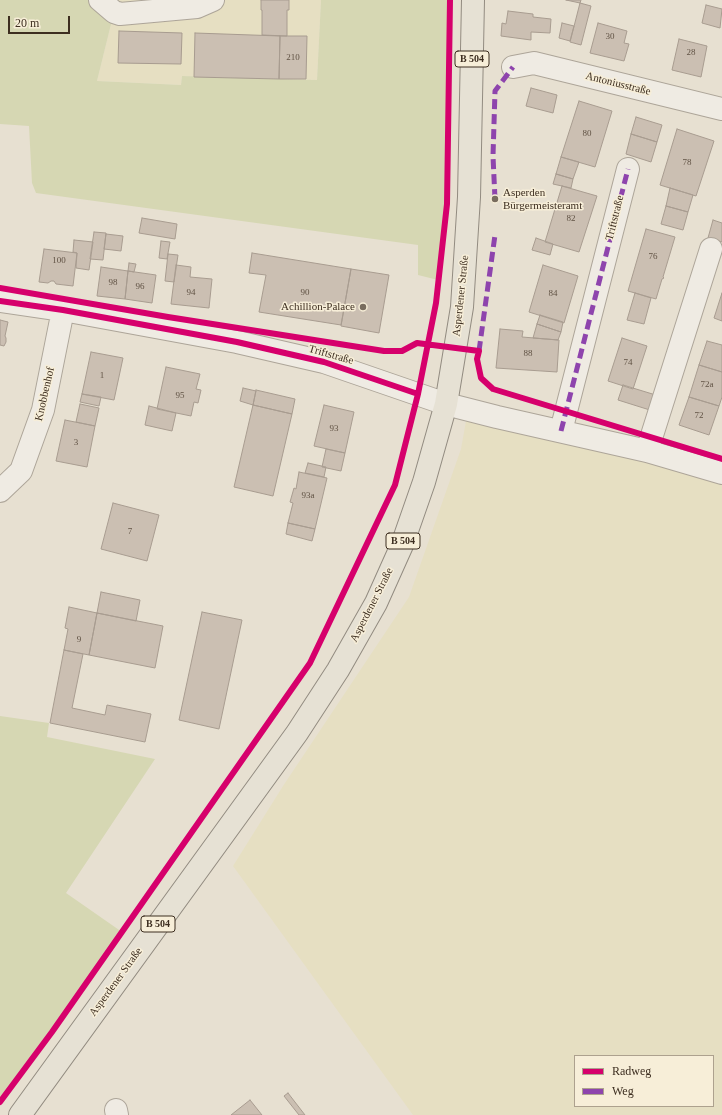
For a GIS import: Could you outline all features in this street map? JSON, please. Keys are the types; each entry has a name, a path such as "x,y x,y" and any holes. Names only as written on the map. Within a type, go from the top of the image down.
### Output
{"main road":[{"name":"Asperdener Straße","path":"20,1115 297,733 338,670 376,603 402,545 424,482 446,404 462,307 469,197 473,0"}],"street":[{"path":"100,0 114,12 120,14 197,7 213,0"},
{"name":"Antoniusstraße","path":"513,67 534,63 722,109"},
{"name":"Triftstraße","path":"561,431 628,168"},
{"path":"647,452 711,249"},
{"name":"Triftstraße","path":"0,301 63,310 237,342 324,362 446,404 647,452 722,473"},
{"name":"Knobbenhof","path":"0,491 21,471 43,410 63,310"}],"shaded area":[{"path":"100,0 321,0 317,80 182,76 181,85 97,81 114,12"},
{"path":"468,410 722,473 722,1115 413,1115 233,866 283,786 409,597 461,449"}],"green space":[{"path":"0,0 100,0 114,12 97,81 181,85 182,76 317,80 321,0 450,0 447,204 438,280 418,275 418,245 36,193 32,183 29,126 0,124"},
{"path":"0,716 49,723 47,737 155,759 66,893 122,932 0,1102"}],"building":[{"path":"261,0 289,0 289,10 287,10 287,36 262,35"},
{"path":"566,0 581,0 580,3"},
{"path":"580,3 591,6 581,45 570,42"},
{"path":"706,5 722,9 720,28 702,23"},
{"path":"508,11 533,14 533,17 551,19 550,33 531,32 531,40 501,36 502,23 506,24"},
{"path":"562,23 574,26 570,41 559,38"},
{"path":"598,23 627,31 624,43 629,44 624,61 590,53"},
{"path":"119,31 182,33 181,64 118,63"},
{"path":"195,33 280,36 279,79 194,77"},
{"path":"280,36 307,36 306,79 279,79"},
{"path":"679,39 707,46 701,77 672,70"},
{"path":"531,88 557,95 553,113 526,106"},
{"path":"579,101 612,111 595,167 561,157"},
{"path":"636,117 662,125 657,142 631,134"},
{"path":"677,129 714,141 696,196 660,185"},
{"path":"631,134 657,142 651,162 626,154"},
{"path":"561,157 579,162 573,179 556,174"},
{"path":"556,174 573,179 571,188 553,184"},
{"path":"562,186 597,196 579,252 545,242"},
{"path":"670,188 693,195 688,212 666,206"},
{"path":"666,206 688,212 683,230 661,224"},
{"path":"142,218 177,224 175,239 139,233"},
{"path":"713,220 722,223 722,242 708,238"},
{"path":"646,229 675,237 663,277 664,278 662,279 656,299 628,291"},
{"path":"94,232 106,233 103,260 90,259"},
{"path":"106,234 123,236 121,251 104,249"},
{"path":"536,238 553,244 550,255 532,250"},
{"path":"74,240 93,242 89,270 76,268 77,253 73,252"},
{"path":"161,241 170,242 167,259 159,258"},
{"path":"44,249 77,253 73,286 56,284 54,281 48,283 39,282"},
{"path":"252,253 351,269 341,325 259,312 266,275 249,273"},
{"path":"168,254 178,255 174,282 165,281"},
{"path":"129,263 136,264 134,272 128,271"},
{"path":"176,265 191,267 190,277 212,279 209,308 171,304"},
{"path":"543,265 578,276 564,323 529,312"},
{"path":"101,267 128,271 125,299 97,296"},
{"path":"351,269 389,275 379,333 341,326"},
{"path":"128,271 156,275 152,303 125,299"},
{"path":"635,293 651,298 644,324 627,320"},
{"path":"722,293 722,321 714,318"},
{"path":"540,315 563,322 561,332 537,324"},
{"path":"0,320 8,322 5,336 6,342 4,346 0,345"},
{"path":"537,324 561,332 558,340 533,338"},
{"path":"500,329 523,331 522,337 559,340 557,372 496,368"},
{"path":"622,338 647,346 633,389 608,381"},
{"path":"707,341 722,345 722,372 699,365"},
{"path":"91,352 123,358 114,400 82,394"},
{"path":"699,365 722,372 722,397 719,406 689,397"},
{"path":"166,367 200,374 196,389 201,390 198,403 194,402 191,416 157,409"},
{"path":"623,385 659,396 653,411 618,400"},
{"path":"243,388 256,391 253,405 240,401"},
{"path":"256,390 295,399 292,414 253,405"},
{"path":"82,394 101,397 99,406 80,402"},
{"path":"689,397 719,406 709,435 679,425"},
{"path":"80,404 99,408 95,426 76,422"},
{"path":"253,405 292,414 273,496 234,487"},
{"path":"324,405 354,412 345,453 314,446"},
{"path":"149,406 176,413 172,431 145,425"},
{"path":"65,420 95,426 87,467 56,461"},
{"path":"326,449 345,453 341,471 322,467"},
{"path":"308,463 326,467 324,477 305,473"},
{"path":"299,472 327,478 315,529 288,523 293,503 290,502 294,488 296,489"},
{"path":"113,503 159,515 147,561 101,549"},
{"path":"288,523 315,529 312,541 286,534"},
{"path":"101,592 140,600 136,621 97,613"},
{"path":"69,607 97,613 89,655 64,650 68,629 65,628"},
{"path":"202,612 242,620 219,729 179,720"},
{"path":"97,613 163,626 155,668 89,655"},
{"path":"64,650 83,654 72,708 105,715 107,705 151,714 145,742 50,723"},
{"path":"288,1093 305,1115 299,1115 284,1096"},
{"path":"250,1100 262,1115 231,1115"}],"marked path":[{"path":"495,199 493,156 495,91 513,67"},
{"path":"561,431 628,169"},
{"path":"479,351 495,235"}],"cycle path":[{"path":"0,1102 52,1032 310,663 395,485 418,394 436,303 447,204 450,0"},
{"path":"0,288 168,317 384,351 402,351 417,343 479,351 477,359 481,378 493,389 722,459"},
{"path":"0,301 63,310 237,342 324,362 418,394"}],"place":[{"name":"Asperden Bürgermeisteramt","path":"495,199"},
{"name":"Achillion-Palace","path":"363,307"}]}
